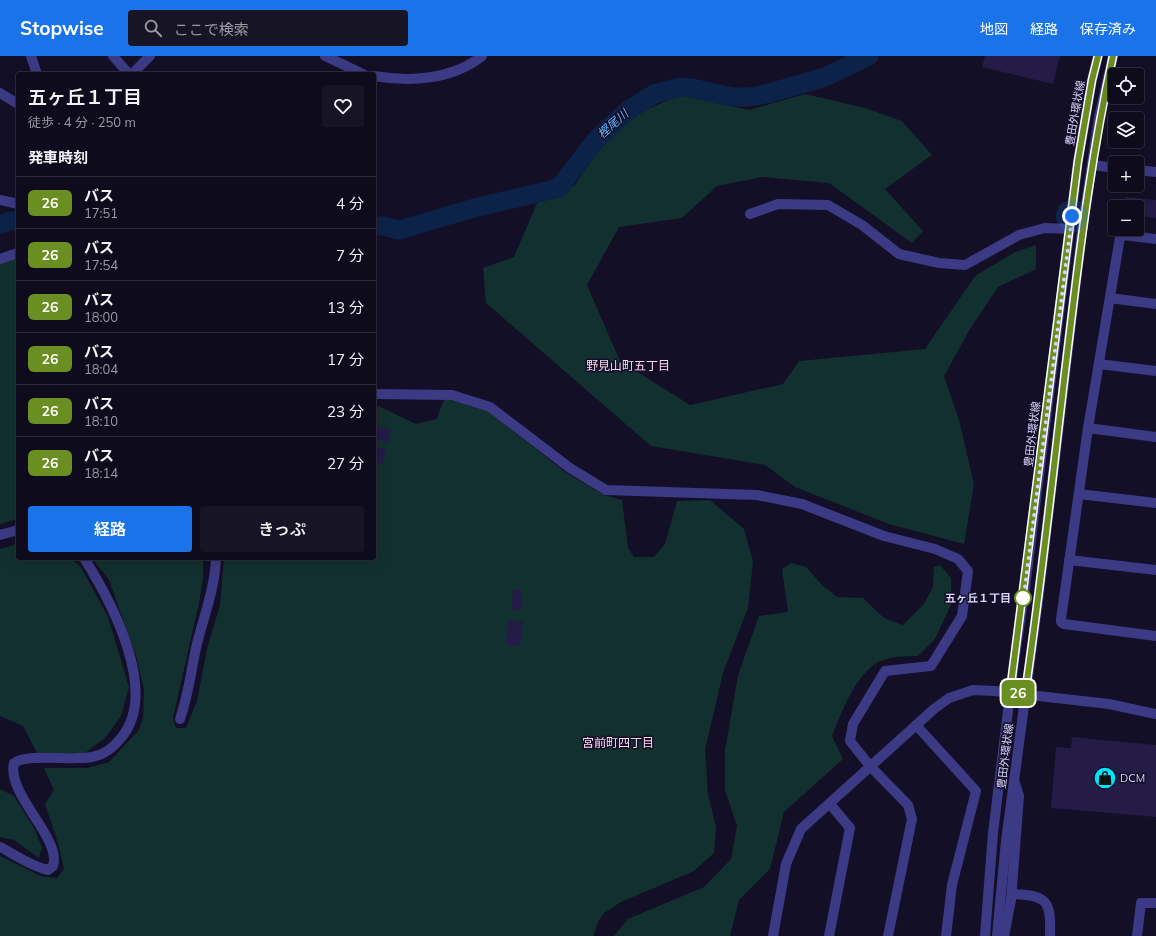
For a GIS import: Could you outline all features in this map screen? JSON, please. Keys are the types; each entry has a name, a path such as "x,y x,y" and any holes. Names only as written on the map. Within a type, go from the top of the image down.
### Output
{"street":[{"path":"31,56 35,72"},
{"path":"113,56 129,72"},
{"path":"133,72 150,56"},
{"path":"325,56 355,72"},
{"path":"376,76 397,79 418,79 441,76 466,60 482,56"},
{"name":"豊田外環状線","path":"985,936 993,833 1078,161 1092,80 1098,56"},
{"name":"豊田外環状線","path":"997,936 1006,841 1038,601 1082,231 1099,117 1112,56"},
{"path":"0,93 16,103"},
{"path":"1093,165 1108,167"},
{"path":"1144,171 1156,172"},
{"path":"0,200 16,204"},
{"path":"750,214 778,204 828,206 862,225 899,254 940,263 965,265 1019,236 1046,228 1070,229"},
{"path":"1156,239 1121,236 1088,428 1061,622 1156,636"},
{"path":"0,259 16,254"},
{"path":"1110,298 1156,304"},
{"path":"1099,364 1156,371"},
{"path":"376,394 452,395 490,407 570,468 606,490 757,495 802,504 884,536 935,549 958,559 968,571 962,616 931,666 885,671 853,724 850,741 870,766 908,805 912,819 888,936"},
{"path":"1088,428 1156,437"},
{"path":"1079,494 1156,504"},
{"path":"0,535 16,531"},
{"path":"0,847 43,869 48,870 53,866 54,861 51,848 41,826 13,778 14,764 23,758 79,759 99,756 108,751 120,740 129,726 134,714 135,698 132,664 114,611 99,581 85,560"},
{"path":"180,719 188,698 196,648 215,578 216,560"},
{"path":"1069,560 1156,570"},
{"path":"774,936 786,864 801,829 916,725 949,698 973,690 1010,692 1109,704 1156,714"},
{"path":"916,725 976,791 952,886 946,936"},
{"path":"1004,936 1010,915 1019,796 1014,779"},
{"path":"829,936 850,828 830,804"},
{"path":"1012,894 1038,897 1046,903 1050,913 1050,936"},
{"path":"1138,936 1141,903 1156,903"}],"green space":[{"path":"805,94 865,108 902,121 932,155 885,189 923,231 912,243 829,183 763,177 717,186 682,218 619,227 587,285 620,361 690,405 783,384 799,361 925,349 975,276 1015,252 1036,245 1036,269 998,287 970,329 944,376 959,420 974,484 964,544 889,524 795,487 765,465 651,446 486,303 483,268 514,257 537,203 575,185 603,142 643,111 680,95 749,110"},
{"path":"9,250 16,250 16,520 0,524 0,255"},
{"path":"445,398 489,412 565,472 604,495 622,500 628,548 634,557 654,557 665,544 677,501 710,500 744,529 753,561 748,608 723,673 705,750 708,794 716,827 714,853 694,871 621,902 604,913 599,920 593,936 0,936 0,856 41,876 57,878 64,869 58,843 45,804 54,790 44,768 87,768 109,762 139,730 143,718 144,689 136,656 109,580 94,560 203,560 203,578 199,603 173,718 176,728 186,728 197,701 207,649 220,605 224,560 376,560 376,405 416,424 437,419"},
{"path":"16,545 16,560 72,560 81,567 108,617 129,687 121,716 106,737 85,753 37,753 23,726 0,716 0,549"},
{"path":"791,563 806,567 823,586 837,597 863,598 884,618 903,625 924,604 933,587 934,567 940,565 951,578 951,605 935,639 918,656 896,657 880,661 867,671 854,687 832,736 843,759 784,812 770,869 739,900 730,936 614,936 628,919 704,887 731,859 737,826 725,790 725,750 738,675 759,616 788,612 782,569"},
{"path":"0,789 14,796 35,830 42,848 39,858 14,840 0,837"}],"building":[{"path":"985,56 1060,56 1053,84 982,67"},
{"path":"1125,197 1156,200 1156,218 1144,217 1144,200 1125,200"},
{"path":"377,427 391,430 388,442 376,439"},
{"path":"377,447 386,449 383,464 376,463"},
{"path":"513,590 522,590 522,610 512,609"},
{"path":"509,620 523,622 520,646 506,644"},
{"name":"DCM","path":"1072,737 1156,745 1156,817 1051,808 1056,747 1071,748"}],"waterway":[{"name":"樫尾川","path":"376,226 399,230 474,208 559,188 595,141 627,111 654,94 680,87 692,88 732,97 748,97 766,94 825,77 869,56"},
{"name":"樫尾川","path":"0,224 16,221"}],"bus line":[{"name":"26","path":"1098,56 1092,80 1078,161 1025,588 1010,692 1025,694 1038,601 1082,231 1099,117 1113,56"}],"place":[{"name":"五ヶ丘１丁目","path":"1023,598"},
{"name":"DCM","path":"1105,778"}],"district":[{"name":"野見山町五丁目","path":"628,366"},
{"name":"宮前町四丁目","path":"618,743"}],"route":[{"path":"1023,598 1023,603 1072,216"}]}
